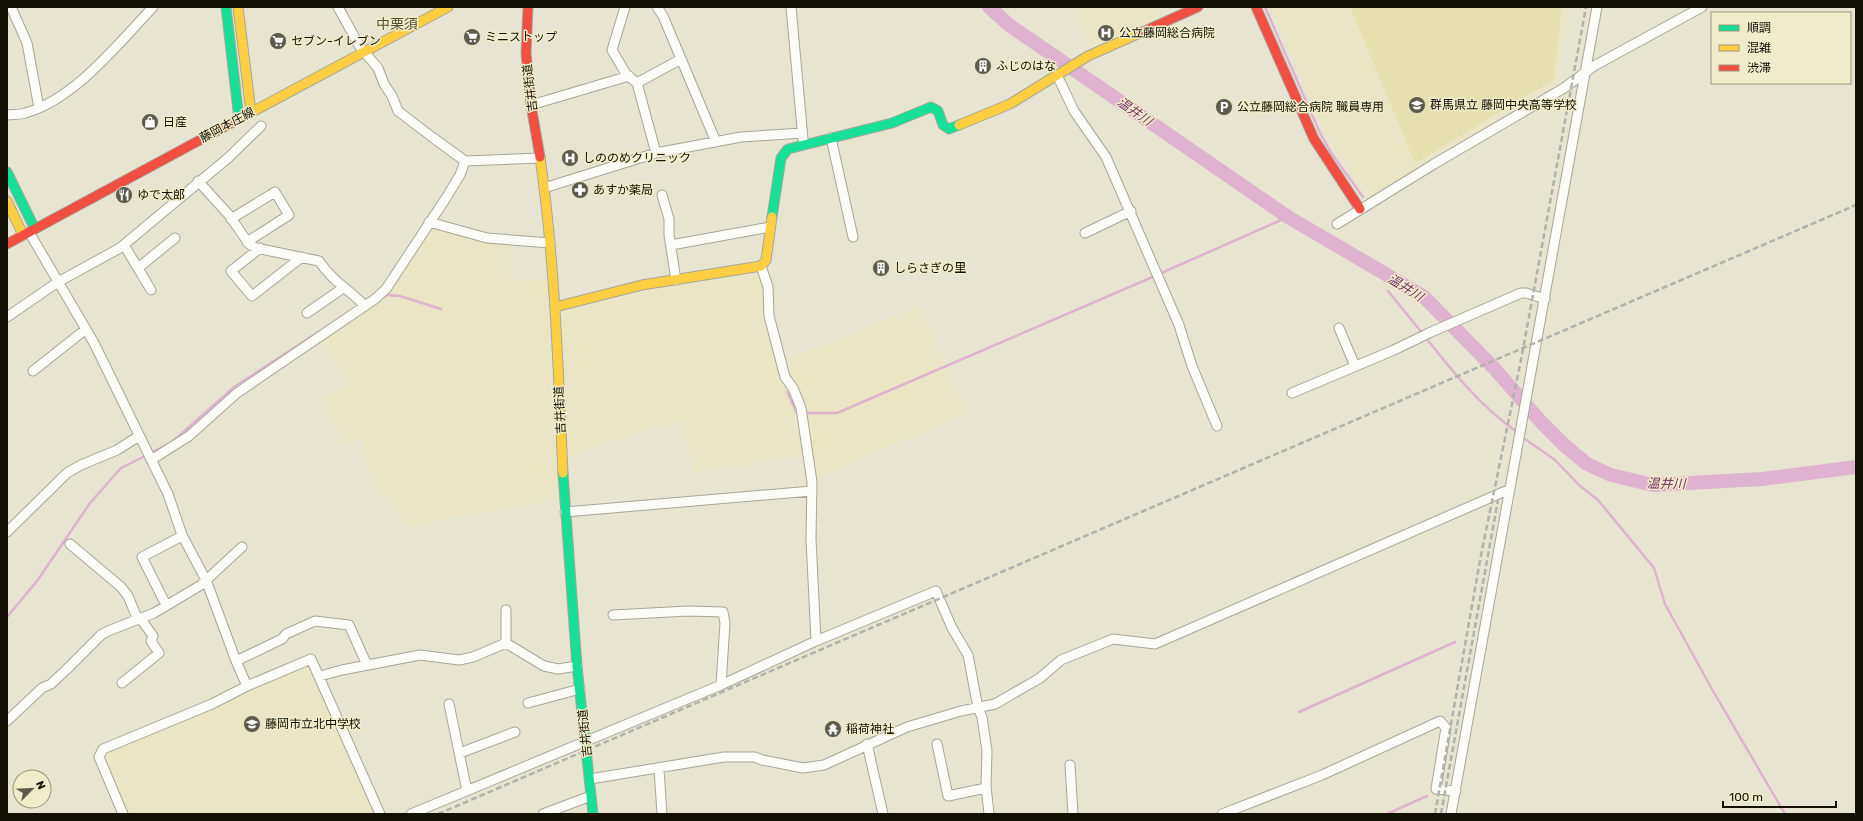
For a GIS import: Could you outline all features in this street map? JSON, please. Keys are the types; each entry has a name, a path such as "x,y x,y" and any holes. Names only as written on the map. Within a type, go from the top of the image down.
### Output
{"street":[{"path":"12,7 27,43 39,108"},
{"path":"7,115 25,113 39,108 65,93 86,78 153,7"},
{"path":"226,7 239,119"},
{"path":"238,7 250,112"},
{"path":"338,7 363,52 378,68 384,84 392,96 398,111 465,161 540,158"},
{"name":"藤岡本庄線","path":"7,244 250,112 448,7"},
{"name":"吉井街道","path":"528,7 526,53 531,105 540,158 550,242 555,307 565,512 577,666 593,814"},
{"path":"625,7 612,50 629,76 637,83 656,153"},
{"path":"657,7 716,142"},
{"path":"791,7 803,144"},
{"path":"555,307 642,285 762,266 766,260 781,158 788,149 803,144 892,123 932,107 938,111 943,125 949,129 1010,104 1078,64 1088,56 1198,7"},
{"path":"1256,7 1314,139 1360,209"},
{"path":"1451,814 1597,7"},
{"path":"1336,224 1564,88 1585,72 1702,7"},
{"path":"637,83 681,60"},
{"path":"1057,75 1074,111 1106,157 1131,211 1179,325 1192,366 1217,426"},
{"path":"531,105 629,76"},
{"path":"7,317 58,282 124,245 198,181 228,158 261,126"},
{"path":"544,188 656,153 741,137 802,133"},
{"path":"831,138 853,237"},
{"path":"151,460 189,436 237,394 365,306 386,289 460,175 465,161"},
{"path":"7,172 29,232"},
{"path":"198,181 231,219 247,242 260,248 319,261 329,276 343,288 350,290 365,306"},
{"path":"231,219 275,192 290,215 247,242"},
{"path":"662,195 669,219 676,280"},
{"path":"7,201 29,232 86,329 168,494 182,536 206,580 236,661 247,686"},
{"path":"1084,233 1131,211"},
{"path":"429,222 487,238 550,242"},
{"path":"671,245 770,227"},
{"path":"138,268 175,238"},
{"path":"124,245 151,290"},
{"path":"260,248 231,271 252,296 302,257"},
{"path":"762,266 768,287 769,316 783,369 801,408 812,491 810,539 816,641"},
{"path":"307,313 343,288"},
{"path":"1292,393 1394,350 1424,335 1521,293 1526,293 1545,299"},
{"path":"1339,328 1355,366"},
{"path":"33,371 86,329"},
{"path":"7,532 68,473 81,464 117,450 139,436"},
{"path":"590,779 659,769 724,757 755,757 762,760 802,768 824,765 867,744 907,728 995,704 1040,678 1061,660 1113,639 1155,644 1510,489"},
{"path":"565,512 812,491"},
{"path":"166,605 142,557 182,536"},
{"path":"70,544 121,588 128,596 140,620 153,636 151,641 159,653 122,683"},
{"path":"7,721 42,688 51,684 101,635 108,631 140,620 201,585 242,547"},
{"path":"411,814 721,685 816,641 936,591 952,628 968,655 978,708 982,717 987,751 986,788 989,814"},
{"path":"506,610 506,643"},
{"path":"613,615 688,611 723,612 725,623 721,685"},
{"path":"236,661 282,639 286,634 315,621 349,625 366,665"},
{"path":"506,643 544,666 558,669 577,666"},
{"path":"320,676 366,665 420,655 458,660 473,657 506,643"},
{"path":"123,814 99,757 103,749 212,704 247,686 311,659 320,676 380,814"},
{"path":"528,703 580,689"},
{"path":"449,704 467,791"},
{"path":"1222,814 1249,810 1440,721 1446,728 1436,788 1456,791"},
{"path":"460,753 515,732"},
{"path":"867,744 883,814"},
{"path":"937,744 948,796 986,788"},
{"path":"1070,765 1073,814"},
{"path":"659,769 662,814"},
{"path":"543,814 591,796"}],"shaded area":[{"name":"公立藤岡総合病院","path":"1072,7 1158,7 1162,16 1159,20 1094,49 1090,46"},
{"name":"群馬県立 藤岡中央高等学校","path":"1270,7 1569,7 1570,9 1557,84 1369,196 1335,148 1322,126"},
{"path":"1350,7 1562,7 1553,80 1415,163"},
{"path":"430,225 510,243 511,280 547,280 559,499 406,527 389,501 379,493 367,468 363,439 358,438 345,445 321,400 350,381 319,343 383,298"},
{"path":"751,272 759,277 765,287 791,390 797,407 804,455 693,474 682,421 653,428 566,457 559,316 565,309 642,289"},
{"path":"920,305 967,413 814,479 783,359 841,340"},
{"name":"藤岡市立北中学校","path":"303,665 312,666 376,814 127,814 102,757 105,751"}],"waterway":[{"name":"温井川","path":"989,7 1009,25 1288,217 1423,296 1493,367 1542,423 1564,445 1587,464 1611,475 1653,485 1762,479 1856,467"},
{"path":"1265,7 1320,133 1332,154 1363,197"},
{"path":"1159,274 1288,217"},
{"path":"804,413 837,413 1155,276"},
{"path":"1388,291 1423,334"},
{"path":"386,295 400,296 441,309"},
{"path":"151,453 172,442 234,387 320,331"},
{"path":"1426,338 1457,376 1490,411 1517,432"},
{"path":"787,392 796,411 799,412"},
{"path":"1525,439 1555,460 1580,486 1598,500 1654,568 1665,604 1713,691 1785,814"},
{"path":"7,617 37,581 90,503 121,468 145,456"},
{"path":"1299,712 1455,642"},
{"path":"1387,814 1427,796"}],"railway":[{"path":"1435,814 1481,555 1521,360 1586,7"},
{"path":"438,814 1856,205"},
{"path":"1441,814 1498,500"}],"traffic: fast":[{"path":"226,7 239,119"},
{"path":"772,217 781,158 788,149 892,123 931,107 938,111 943,125 949,129 959,125"},
{"path":"7,172 35,229"},
{"path":"563,473 577,666 593,814"}],"traffic: slow":[{"path":"238,7 251,112"},
{"path":"237,120 448,7"},
{"path":"959,125 1010,104 1088,56 1140,33"},
{"path":"540,157 553,275 563,473"},
{"path":"7,201 23,235"},
{"path":"555,307 642,285 761,266 766,260 772,217"}],"traffic: jam":[{"path":"528,7 526,53 531,105 540,157"},
{"path":"1140,33 1198,7"},
{"path":"1256,7 1314,139 1360,209"},
{"path":"7,244 237,120"}],"place":[{"name":"公立藤岡総合病院","path":"1106,33"},
{"name":"ミニストップ","path":"472,37"},
{"name":"セブン-イレブン","path":"278,41"},
{"name":"ふじのはな","path":"983,66"},
{"name":"群馬県立 藤岡中央高等学校","path":"1417,105"},
{"name":"公立藤岡総合病院 職員専用","path":"1224,107"},
{"name":"日産","path":"150,122"},
{"name":"しののめクリニック","path":"570,158"},
{"name":"あすか薬局","path":"580,190"},
{"name":"ゆで太郎","path":"124,195"},
{"name":"しらさぎの里","path":"881,268"},
{"name":"藤岡市立北中学校","path":"252,724"},
{"name":"稲荷神社","path":"833,729"}],"district":[{"name":"中栗須","path":"397,24"}]}
